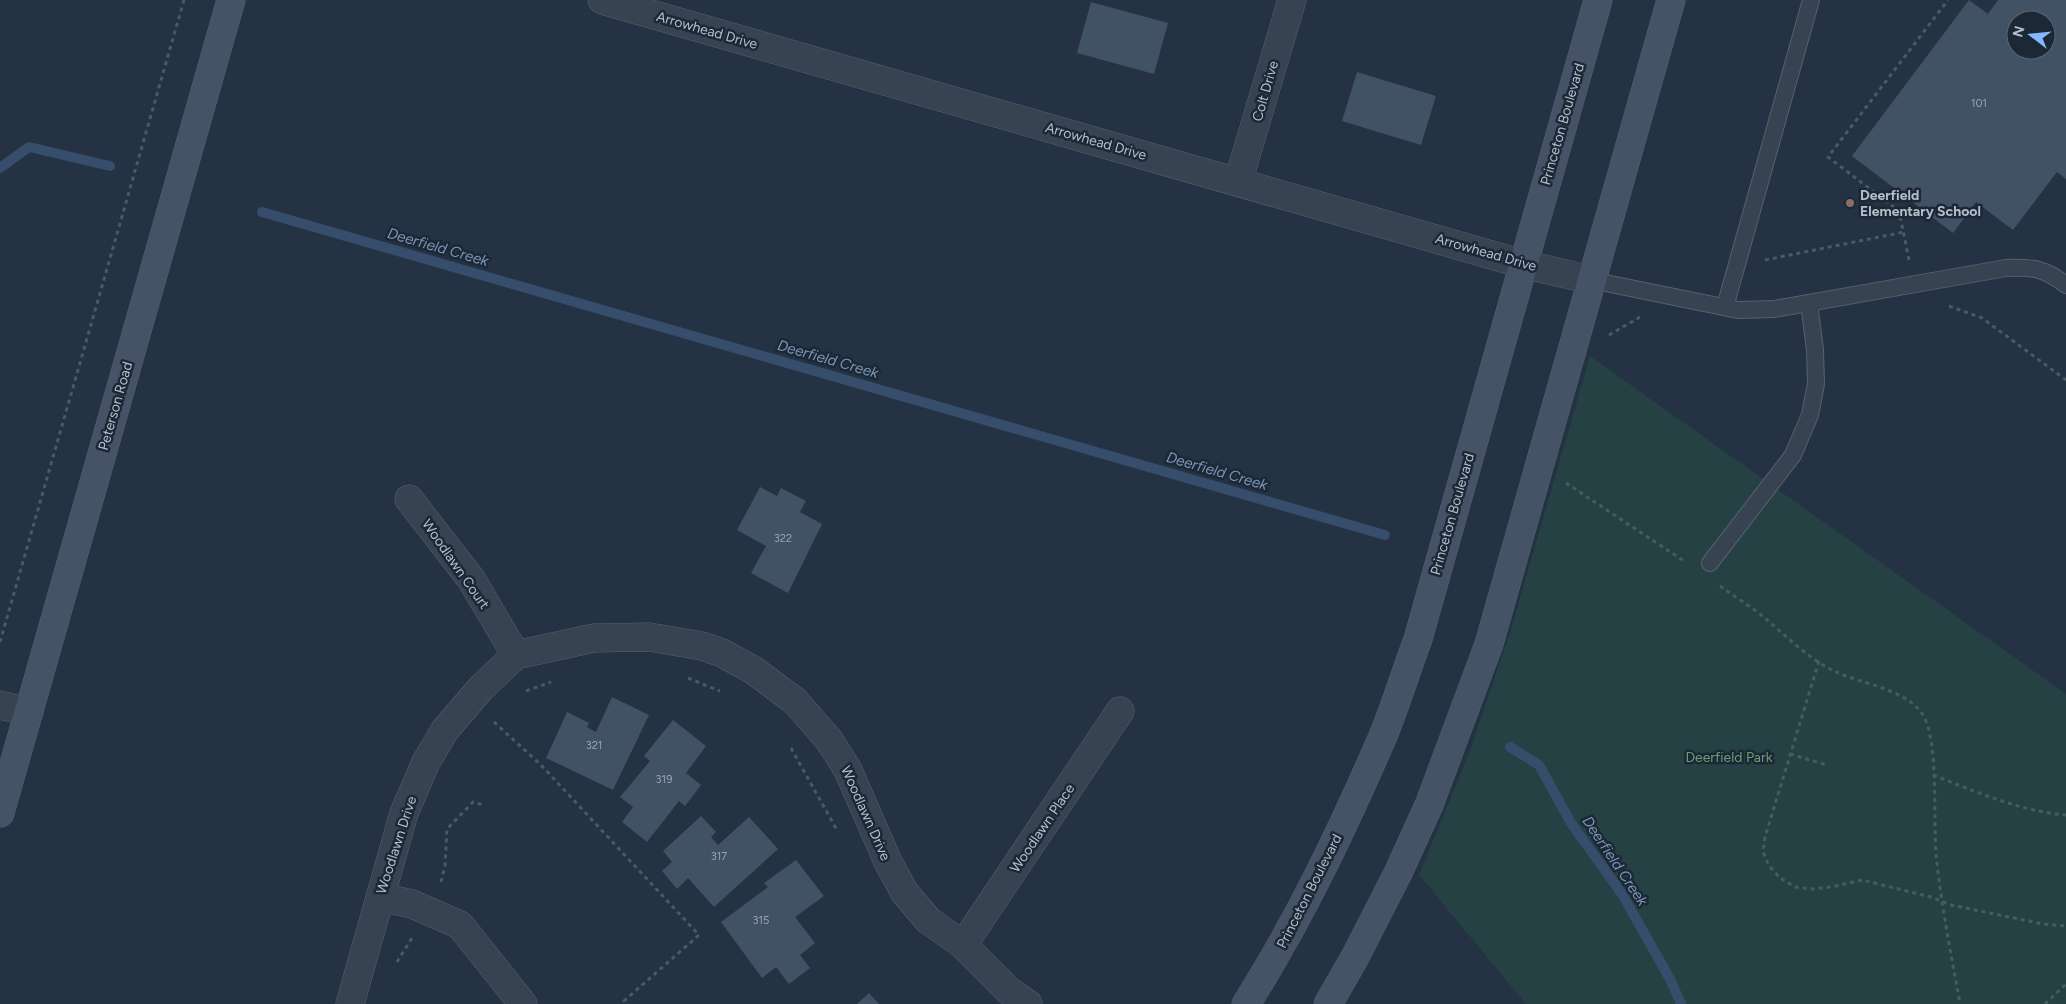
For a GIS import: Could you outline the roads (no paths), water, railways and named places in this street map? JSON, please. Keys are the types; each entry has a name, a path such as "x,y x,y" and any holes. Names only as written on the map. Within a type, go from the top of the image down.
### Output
{"street":[{"name":"Peterson Road","path":"0,813 231,0"},
{"name":"Arrowhead Drive","path":"602,0 643,6 1238,182 1523,264 1591,280"},
{"name":"Colt Drive","path":"1238,182 1292,0"},
{"name":"Princeton Boulevard","path":"1246,1004 1270,966 1315,884 1383,734 1418,639 1598,0"},
{"path":"1328,1004 1376,916 1429,805 1489,644 1671,0"},
{"name":"Woodlawn Court","path":"409,499 471,579 516,655"},
{"name":"Woodlawn Drive","path":"350,1004 404,813 426,762 445,730 481,688 516,655 594,638 649,637 702,646 722,653 753,670 795,701 829,740 848,770 888,862 905,893 928,920 963,945 1012,1000"},
{"path":"0,705 29,712"},
{"name":"Woodlawn Place","path":"963,945 1120,711"},
{"path":"380,897 426,910 460,925 523,1004"}],"lane":[{"path":"1725,307 1811,0"},
{"path":"1591,280 1738,310 1774,310 2006,268 2040,268 2056,276 2066,285"},
{"path":"1710,563 1793,455 1810,416 1816,384 1815,350 1809,303"}],"waterway":[{"name":"Deerfield Creek","path":"0,168 29,147 110,166"},
{"name":"Deerfield Creek","path":"262,212 1385,535"},
{"name":"Deerfield Creek","path":"1510,747 1539,765 1571,823 1622,894 1670,979 1681,1004"}],"place":[{"name":"Deerfield Elementary School","path":"1850,203"}],"park label":[{"name":"Deerfield Park","path":"1729,757"}]}
